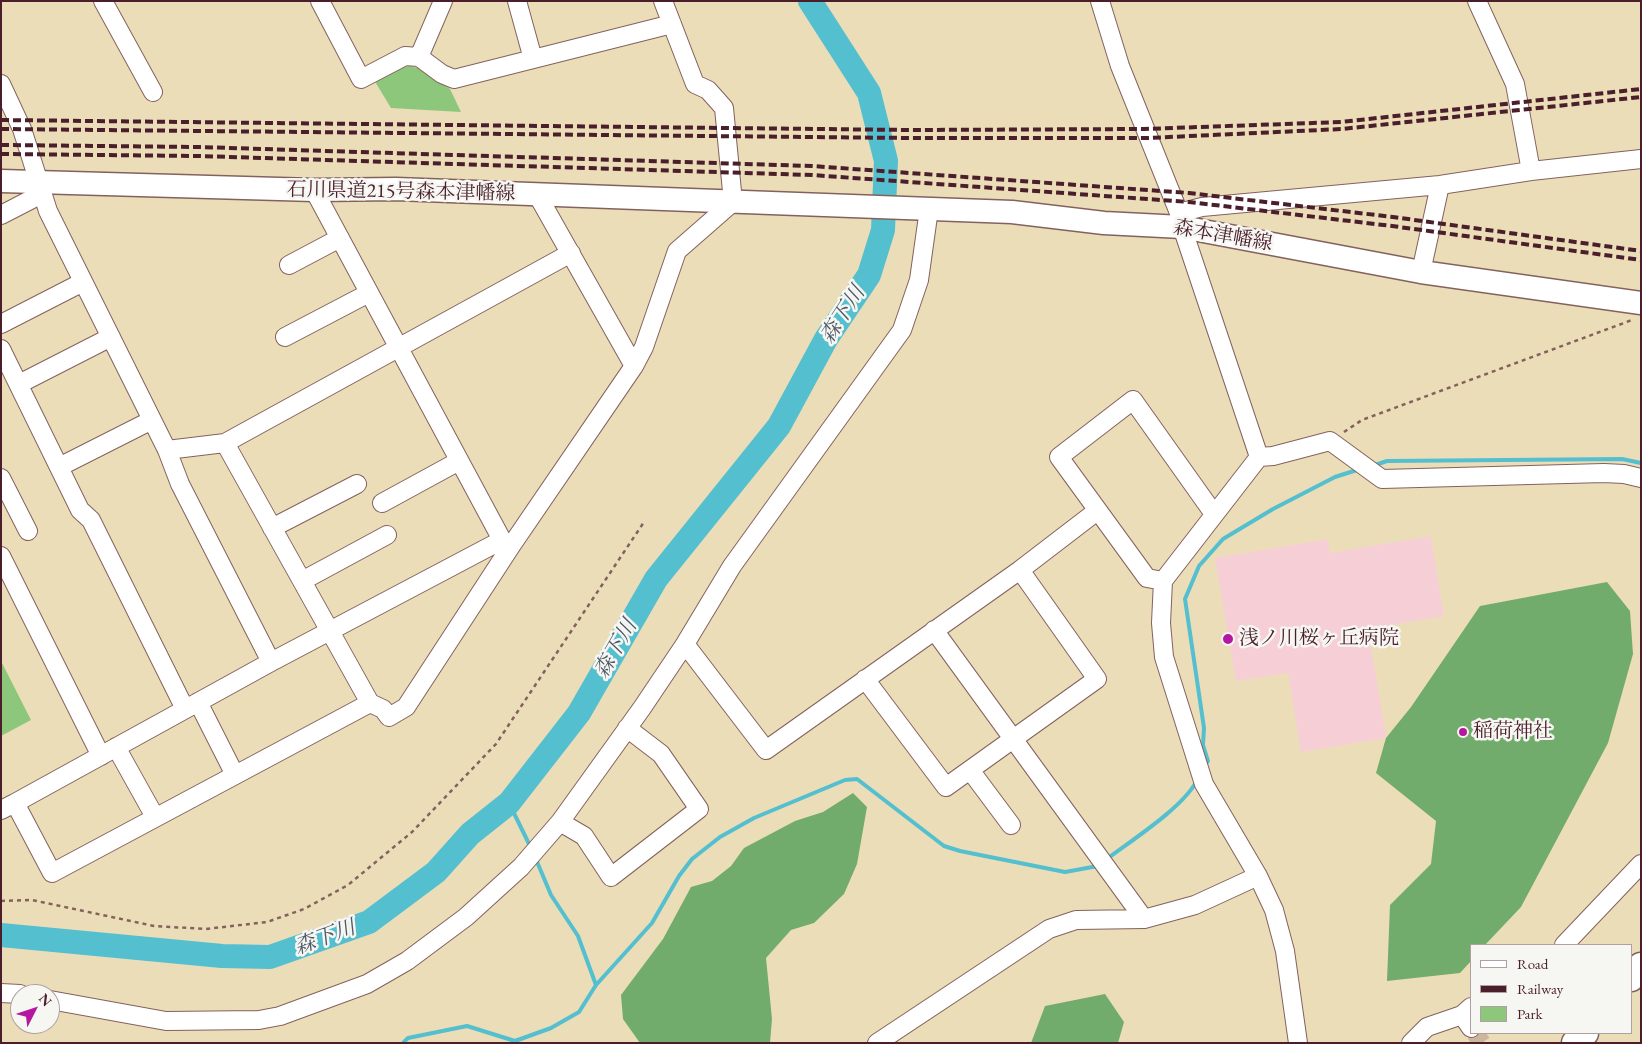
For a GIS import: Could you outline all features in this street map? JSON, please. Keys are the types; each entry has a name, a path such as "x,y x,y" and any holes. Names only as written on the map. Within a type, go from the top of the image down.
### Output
{"highway":[{"path":"1632,977 1641,966"},
{"path":"1632,987 1641,977"},
{"path":"1632,997 1641,988"},
{"path":"1575,1043 1584,1034"},
{"path":"1587,1043 1596,1034"}],"main road":[{"name":"石川県道215号森本津幡線","path":"1,181 314,190 396,189 538,196 802,204"},
{"name":"森本津幡線","path":"802,204 1012,212 1104,223 1181,220 1421,272 1638,311"}],"street":[{"path":"103,1 153,92"},
{"path":"320,1 361,78 405,56 419,58 442,74 454,79 672,24"},
{"path":"419,58 443,1"},
{"path":"517,1 533,59"},
{"path":"225,443 370,703 383,709 389,717 406,707 506,543 634,366 644,347 677,251 733,202 724,108 708,90 695,84 663,1"},
{"path":"1100,1 1127,84 1181,220 1259,457"},
{"path":"1477,1 1514,84 1531,171"},
{"path":"1,84 22,129 48,211 167,450 180,484 271,662"},
{"path":"1181,220 1202,207 1440,185 1531,171 1641,159"},
{"path":"1,214 32,199 39,183"},
{"path":"1421,272 1440,185"},
{"path":"314,190 459,461 506,543"},
{"path":"538,196 634,366"},
{"path":"60,1002 166,1021 259,1020 280,1016 367,984 407,961 466,917 521,867 560,822 627,728 685,644 732,566 902,330 919,280 929,208"},
{"path":"289,265 340,238"},
{"path":"167,450 225,443 571,253"},
{"path":"1,324 83,282"},
{"path":"285,337 369,293"},
{"path":"19,384 111,337"},
{"path":"1,349 80,510 91,520 192,706 235,775"},
{"path":"1163,581 1147,578 1059,457 1134,400 1214,514"},
{"path":"59,467 152,420"},
{"path":"1298,1043 1285,951 1274,910 1258,876 1201,777 1164,657 1161,623 1163,581 1259,457 1273,456 1330,441 1382,479 1604,473 1624,474 1641,478"},
{"path":"382,502 459,461"},
{"path":"1,478 28,531"},
{"path":"272,528 357,484"},
{"path":"685,644 766,750 1020,570 1097,511"},
{"path":"302,581 387,535"},
{"path":"370,703 52,873 8,806 271,662 506,543"},
{"path":"1,556 108,752 155,817"},
{"path":"865,679 946,787 1098,679 1020,570"},
{"path":"934,630 1144,919"},
{"path":"560,822 584,836 611,876 699,808 661,754 627,728"},
{"path":"970,770 1011,825"},
{"path":"1565,944 1641,864"},
{"path":"876,1043 1049,929 1076,920 1144,919 1195,905 1258,876"},
{"path":"1411,1043 1427,1027 1468,1016"}],"path":[{"path":"1330,441 1362,420 1638,311"},
{"path":"1,901 32,900 154,926 206,929 267,922 304,909 348,885 412,832 496,744 644,522"}],"shaded area":[{"path":"1431,536 1444,616 1368,629 1386,738 1301,752 1288,673 1236,681 1215,558 1328,539 1330,553"}],"green space":[{"path":"402,67 418,68 450,89 461,112 391,108 374,80"},
{"path":"1607,582 1630,611 1633,654 1608,743 1521,907 1486,944 1470,944 1470,962 1460,973 1387,981 1390,905 1431,864 1436,821 1376,773 1386,738 1411,707 1480,606"},
{"path":"1,661 31,720 1,736"},
{"path":"853,793 867,807 857,864 844,894 814,923 791,930 766,958 772,1019 770,1043 640,1043 623,1019 621,995 663,939 691,887 712,881 731,866 744,848 795,821 823,812"},
{"path":"1105,994 1124,1022 1118,1043 1031,1043 1045,1006"}],"waterway":[{"name":"森下川","path":"1,935 222,956 270,957 369,922 436,872 470,834 509,803 579,713 656,579 779,426 826,339 869,275 883,230 886,161 869,93 810,1"},
{"path":"1372,466 1387,461 1622,459 1641,463"},
{"path":"1204,767 1208,761 1203,745 1204,728 1185,599 1199,566 1223,539 1273,509 1335,477 1360,469"},
{"path":"403,1043 408,1038 467,1026 515,1041 551,1028 579,1012 596,985 652,923 679,876 692,859 720,837 754,818 845,780 857,779 944,846 960,851 1065,872 1098,866"},
{"path":"1107,859 1170,811 1191,790 1197,780"},
{"path":"509,803 531,848"},
{"path":"535,857 551,895 578,936 596,985"}],"tunnel":[{"path":"1476,1034 1482,1043"}],"railway":[{"path":"1,120 909,130 1144,129 1341,122 1641,89"},
{"path":"1,129 910,138 1148,138 1342,129 1641,97"},
{"path":"1,145 197,147 812,166 1189,193 1393,217 1641,251"},
{"path":"1,154 197,156 812,175 1189,202 1392,226 1641,260"}],"place":[{"name":"浅ノ川桜ヶ丘病院","path":"1228,639"},
{"name":"稲荷神社","path":"1463,732"}]}
